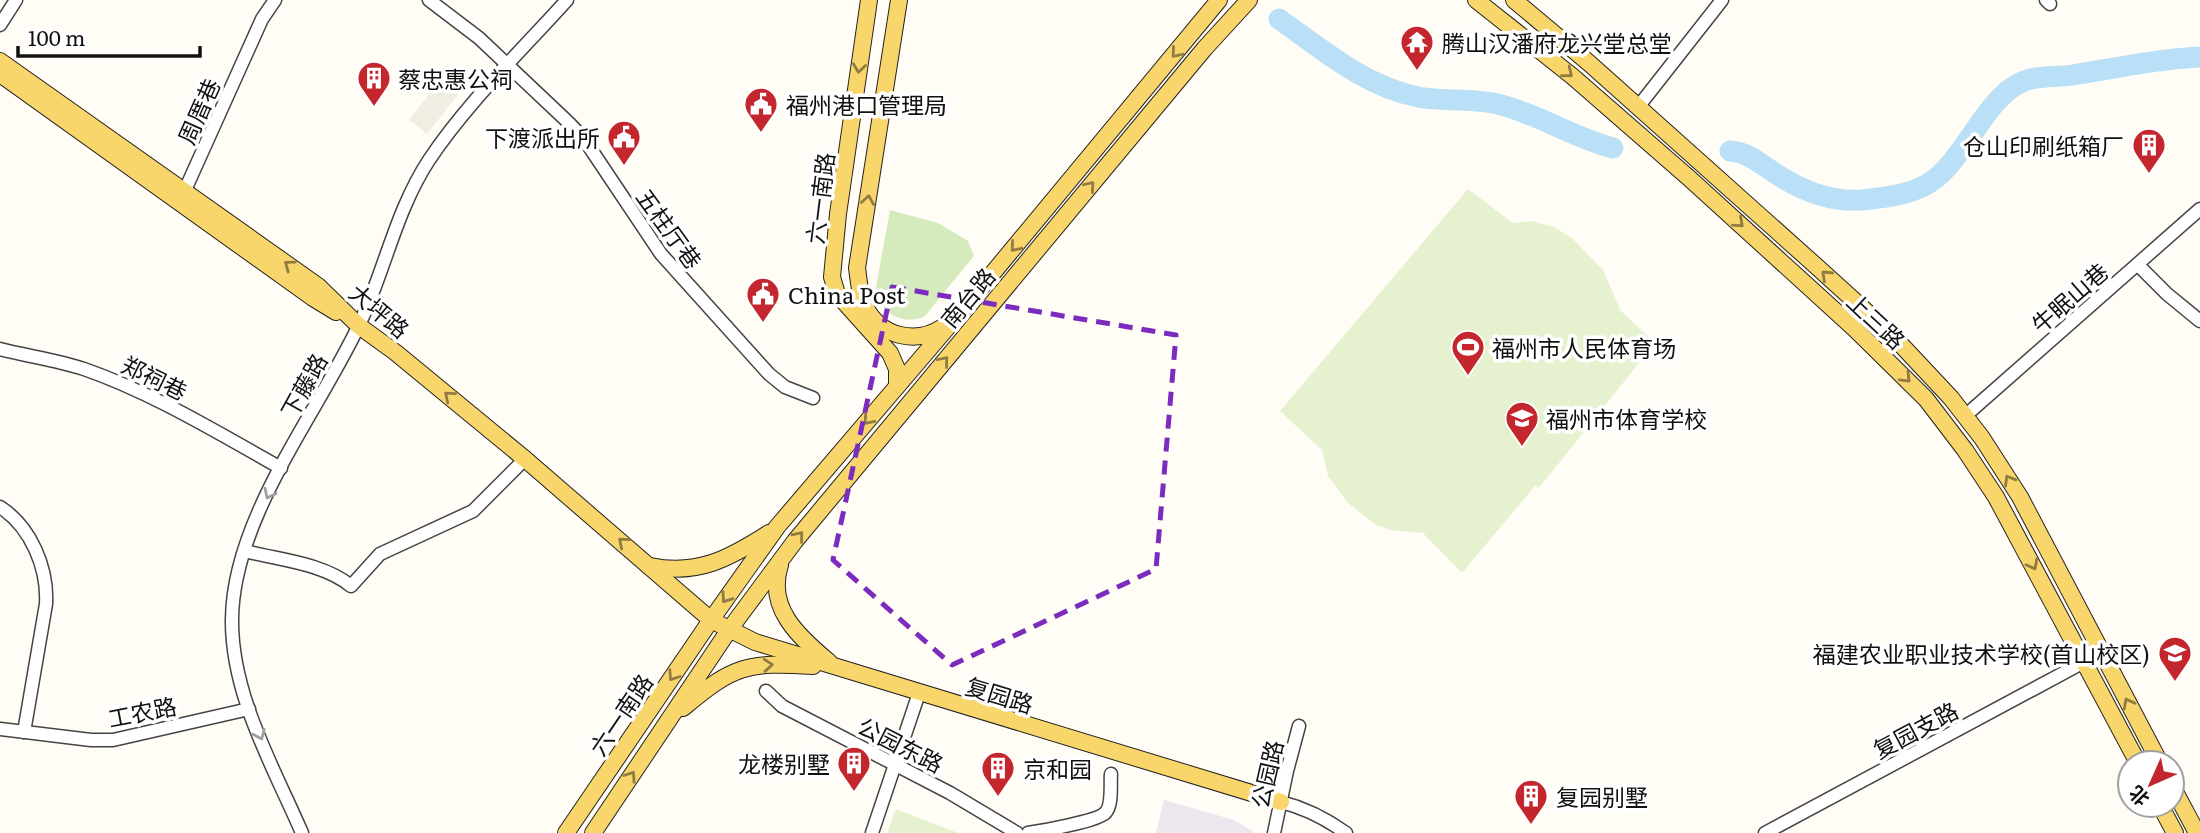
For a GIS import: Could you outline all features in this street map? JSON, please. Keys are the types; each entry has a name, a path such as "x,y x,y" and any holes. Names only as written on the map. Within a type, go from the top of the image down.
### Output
{"main road":[{"name":"六一南路","path":"869,0 838,214 832,277 837,294 890,353 897,369 897,386"},
{"name":"六一南路","path":"899,0 857,268 861,297 872,318 901,336 922,337 941,328 958,315"},
{"name":"南台路","path":"711,620 777,527 958,315 1219,0"},
{"name":"南台路","path":"729,630 783,557 1187,69 1248,0"},
{"name":"上三路","path":"1476,0 1573,76 1689,178 1855,329 1926,398 1965,450 1996,498 2131,749"},
{"name":"上三路","path":"1514,0 1638,107 1891,334 1937,381 1997,460 2025,507 2153,749"},
{"path":"0,61 182,196"},
{"path":"0,74 182,196"},
{"name":"大坪路","path":"182,196 313,298 395,352 525,459 711,620"},
{"path":"650,566 674,569 707,565 733,556 777,527"},
{"path":"783,557 777,576 782,611 802,640 837,667"},
{"name":"六一南路","path":"566,833 711,620"},
{"name":"复园路","path":"711,620 755,642 1281,802"},
{"name":"六一南路","path":"593,833 729,630"},
{"path":"668,721 711,684 738,670 777,664 837,667"},
{"path":"2186,812 2197,833"}],"street":[{"path":"0,25 16,0"},
{"name":"周厝巷","path":"182,196 262,19 275,0"},
{"name":"五柱厅巷","path":"429,0 480,38 584,139 653,244 680,278 769,374 785,387 813,398"},
{"name":"下藤路","path":"302,833 249,709 235,654 232,631 234,589 245,551 281,468 359,326 414,184 452,128 567,0"},
{"path":"1638,107 1722,0"},
{"path":"2195,213 2200,228"},
{"name":"牛眠山巷","path":"1965,416 2195,213"},
{"path":"2138,265 2200,321"},
{"name":"郑祠巷","path":"0,349 80,367 111,379 197,421 281,468"},
{"path":"245,551 325,570 351,586 380,554 473,510 525,459"},
{"path":"0,507 21,527 43,566 46,583 46,604 24,732"},
{"name":"复园支路","path":"1765,833 2084,662"},
{"name":"公园东路","path":"766,691 782,706 896,765 1017,833"},
{"path":"872,833 919,693"},
{"name":"工农路","path":"0,729 91,740 113,740 249,709"},
{"name":"公园路","path":"1274,833 1299,726"},
{"path":"1028,833 1104,815 1109,807 1111,774"},
{"path":"1281,802 1302,807 1346,833"}],"highlighted area":[{"path":"892,287 1176,335 1156,569 952,665 833,560"}],"shaded area":[{"path":"442,78 460,92 427,134 409,120"},
{"path":"1164,800 1234,820 1255,833 1156,833"}],"green space":[{"name":"福州市人民体育场","path":"1468,189 1513,223 1532,221 1554,227 1572,238 1603,270 1621,311 1655,343 1539,488 1535,486 1462,573 1423,533 1390,530 1376,525 1348,503 1328,476 1322,450 1280,411"},
{"path":"890,210 938,223 968,241 974,256 924,317 901,319 884,307 875,293"},
{"path":"896,809 958,833 887,833"}],"waterway":[{"path":"1279,19 1345,66 1398,92 1418,97 1498,104 1613,148"},
{"path":"1730,151 1747,155 1815,193 1850,200 1886,197 1921,188 1944,171 1996,102 2023,82 2200,57"}],"place":[{"name":"腾山汉潘府龙兴堂总堂","path":"1417,72"},
{"name":"蔡忠惠公祠","path":"374,108"},
{"name":"福州港口管理局","path":"761,134"},
{"name":"下渡派出所","path":"624,167"},
{"name":"仓山印刷纸箱厂","path":"2149,175"},
{"name":"China Post","path":"763,324"},
{"name":"福州市人民体育场","path":"1468,377"},
{"name":"福州市体育学校","path":"1522,448"},
{"name":"福建农业职业技术学校(首山校区)","path":"2175,683"},
{"name":"龙楼别墅","path":"854,793"},
{"name":"京和园","path":"998,798"},
{"name":"复园别墅","path":"1531,826"}]}
